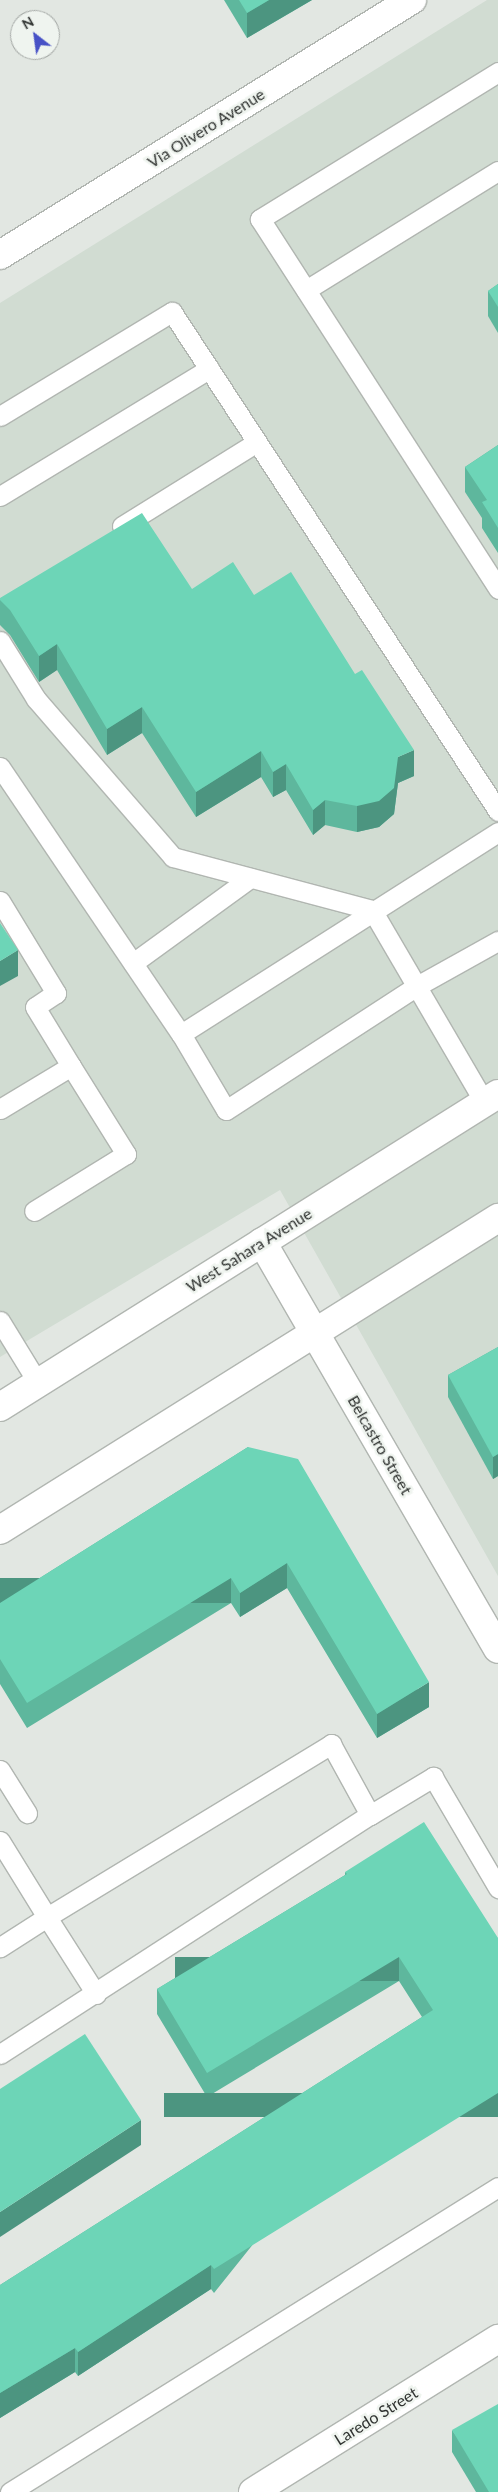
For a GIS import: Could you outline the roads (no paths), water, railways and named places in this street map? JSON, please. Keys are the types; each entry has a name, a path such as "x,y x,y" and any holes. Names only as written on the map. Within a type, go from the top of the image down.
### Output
{"street":[{"name":"Via Olivero Avenue","path":"0,255 412,0"},
{"name":"West Sahara Avenue","path":"0,1407 491,1098"},
{"path":"0,1530 498,1218"},
{"name":"Belcastro Street","path":"262,1242 498,1649"},
{"name":"Laredo Street","path":"253,2492 498,2339"}],"lane":[{"path":"498,72 260,219 498,589"},
{"path":"306,290 498,171"},
{"path":"0,416 172,312 498,811"},
{"path":"0,496 209,369"},
{"path":"108,535 257,442"},
{"path":"0,641 36,699 173,857 372,910 417,986 491,1098"},
{"path":"0,767 181,1034 226,1110 417,986 498,941"},
{"path":"181,1034 372,910 498,832"},
{"path":"133,963 250,878"},
{"path":"0,901 56,993 35,1007 126,1154 34,1211"},
{"path":"0,1110 71,1066"},
{"path":"0,1321 38,1383"},
{"path":"0,1947 331,1744 370,1815"},
{"path":"0,1770 27,1813"},
{"path":"0,2054 96,1994 370,1815 433,1777 498,1888"},
{"path":"0,1841 96,1994"},
{"path":"10,2492 498,2187"}]}
